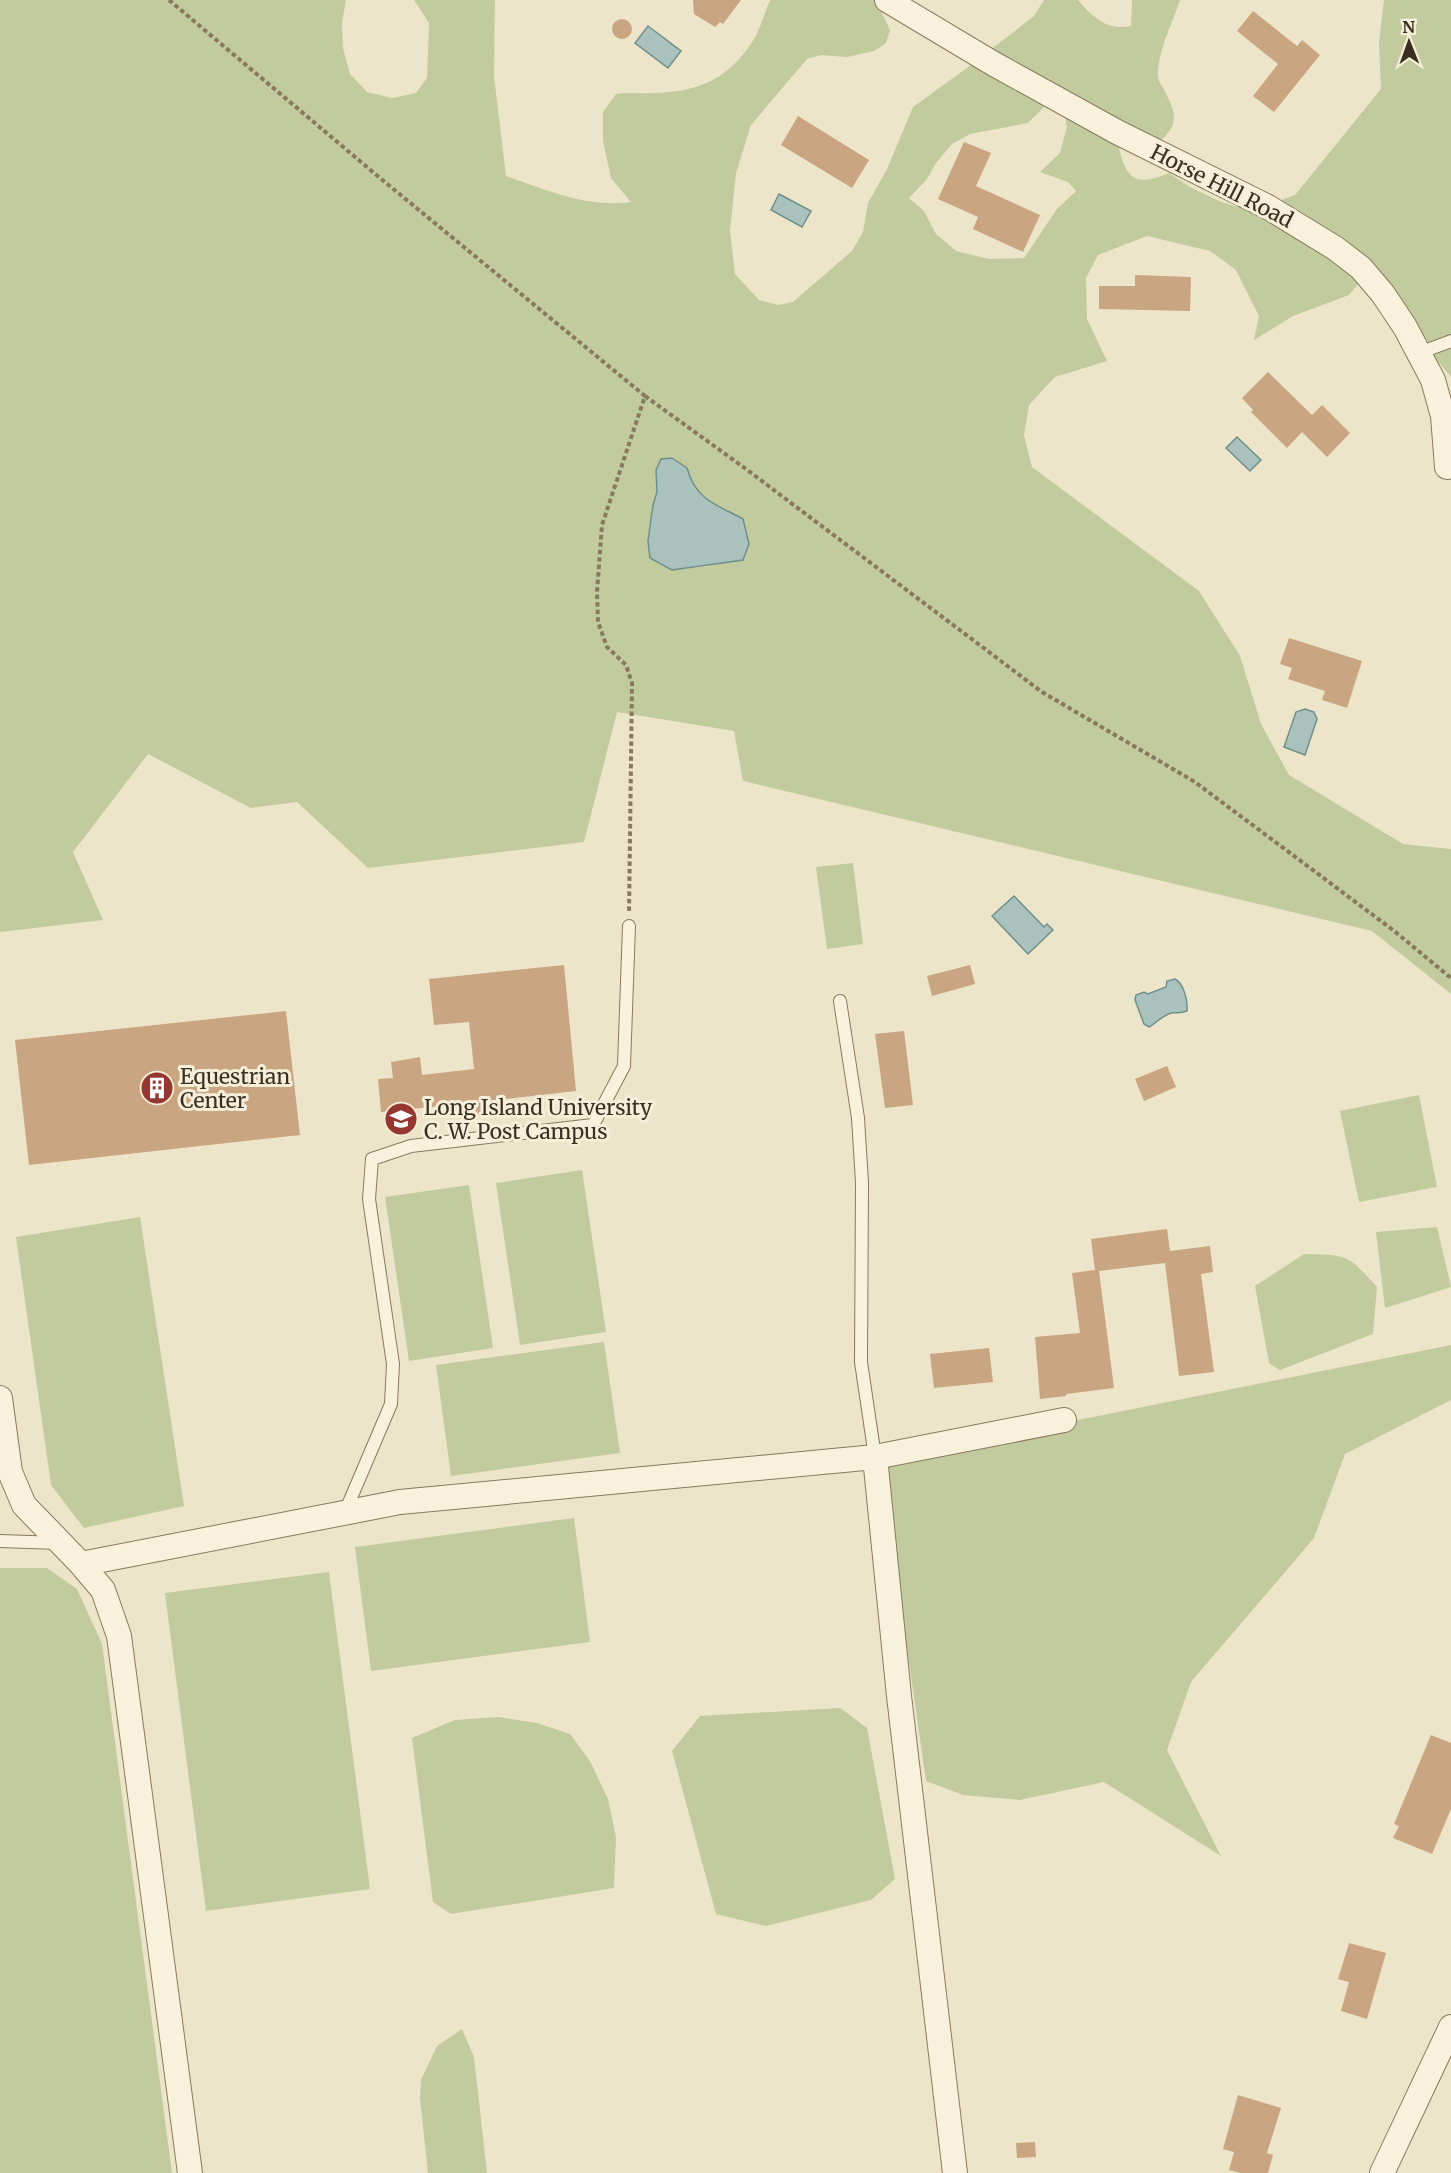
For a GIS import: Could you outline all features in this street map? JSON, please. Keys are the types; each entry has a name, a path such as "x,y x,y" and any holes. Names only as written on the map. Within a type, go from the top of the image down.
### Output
{"street":[{"name":"Horse Hill Road","path":"887,0 994,64 1117,132 1268,207 1335,248 1361,268 1383,294 1405,327 1433,380 1443,416 1447,466"},
{"path":"0,1398 10,1472 24,1505 103,1590 119,1636 190,2173"},
{"path":"81,1564 400,1502 875,1457 1064,1420"},
{"path":"875,1457 898,1696 955,2173"},
{"path":"1382,2173 1451,2026"}],"lane":[{"path":"1419,353 1451,341"},
{"path":"345,1512 391,1404 393,1364 369,1199 372,1159 411,1146 593,1125 624,1066 628,926"},
{"path":"840,1001 858,1118 862,1183 861,1362 875,1457"},
{"path":"0,1541 58,1543"}],"path":[{"path":"169,0 380,178 645,396 746,469 1042,692 1195,782 1393,930 1451,978"},
{"path":"628,926 632,683 626,665 607,647 598,622 597,592 602,525 645,396"}],"green space":[{"path":"0,0 346,0 342,23 343,48 350,74 367,92 392,98 416,93 427,78 429,23 414,0 495,0 494,76 506,176 583,200 615,203 631,202 611,178 603,141 603,112 616,94 685,90 711,81 734,64 744,53 754,39 770,0 880,0 881,11 890,30 886,43 874,51 847,57 821,55 807,59 751,125 736,173 730,231 735,274 759,300 778,305 793,302 852,251 863,232 868,203 887,169 913,107 1034,16 1044,0 1078,0 1101,21 1122,27 1131,26 1132,0 1180,0 1163,47 1158,76 1174,114 1172,126 1157,144 1118,143 1124,165 1133,177 1139,179 1147,180 1169,173 1190,187 1219,201 1243,209 1257,209 1295,195 1381,89 1379,42 1384,0 1451,0 1451,377 1421,344 1384,319 1381,281 1372,267 1349,295 1293,316 1254,340 1259,316 1236,270 1210,251 1147,236 1098,255 1086,278 1087,319 1107,361 1055,377 1029,405 1024,435 1032,467 1199,591 1240,656 1261,724 1289,775 1403,844 1451,849 1451,994 1372,931 743,781 734,731 617,712 584,842 368,868 297,802 251,808 148,754 73,852 103,920 0,932","holes":["1060,91 1067,127 1060,153 1040,172 1068,182 1076,191 1057,209 1024,258 989,259 956,251 936,234 924,211 909,198 927,179 936,163 952,144 970,134 1028,123","687,468 701,494 715,505 743,519 710,566 672,570 653,505 657,492"]},
{"path":"853,863 863,944 827,949 816,867"},
{"path":"1419,1095 1437,1187 1359,1202 1340,1111"},
{"path":"582,1170 606,1332 520,1345 496,1183"},
{"path":"469,1185 493,1348 409,1361 385,1197"},
{"path":"140,1217 184,1506 84,1528 51,1485 16,1237"},
{"path":"1437,1227 1451,1287 1385,1308 1376,1232"},
{"path":"1304,1254 1346,1258 1353,1262 1377,1287 1373,1334 1280,1370 1269,1363 1255,1286"},
{"path":"604,1342 620,1453 451,1476 436,1365"},
{"path":"1451,1345 1451,1400 1345,1454 1314,1538 1191,1682 1167,1750 1221,1856 1104,1782 1020,1800 963,1795 926,1781 880,1460"},
{"path":"574,1518 590,1642 371,1671 355,1547"},
{"path":"0,1568 47,1568 77,1589 102,1644 172,2173 0,2173"},
{"path":"329,1572 370,1889 206,1911 165,1593"},
{"path":"840,1708 867,1728 895,1879 871,1900 766,1926 716,1914 672,1751 700,1716"},
{"path":"499,1717 537,1723 570,1734 590,1761 608,1799 616,1837 614,1888 451,1914 433,1902 412,1738 455,1720"},
{"path":"462,2029 474,2057 487,2173 428,2173 420,2098 421,2080 437,2046"}],"water":[{"path":"648,26 681,51 668,68 635,43"},
{"path":"779,194 811,211 802,227 771,210"},
{"path":"1237,437 1261,460 1250,471 1226,448"},
{"path":"672,458 687,468 701,494 715,505 743,519 749,544 743,560 672,570 650,558 648,541 657,492 656,470 661,459"},
{"path":"1305,709 1314,712 1317,719 1305,755 1284,747 1296,712"},
{"path":"1014,896 1044,927 1047,924 1053,930 1028,954 992,916"},
{"path":"1175,979 1185,993 1187,1011 1168,1014 1149,1027 1144,1024 1135,1000 1136,995 1144,992 1148,994 1166,987 1167,981"}],"building":[{"path":"693,0 741,0 723,24 720,22 715,27 694,14"},
{"path":"1253,11 1297,46 1302,40 1320,55 1274,112 1253,96 1278,64 1237,31"},
{"path":"622,19 629,22 632,29 629,36 622,39 615,36 612,29 615,22"},
{"path":"798,116 869,160 852,188 781,145"},
{"path":"964,142 991,153 976,186 1040,215 1023,252 973,229 978,217 938,199"},
{"path":"1135,275 1191,277 1190,311 1099,309 1099,286 1135,286"},
{"path":"1268,372 1312,415 1322,405 1350,433 1327,457 1302,432 1287,448 1251,412 1253,410 1242,398"},
{"path":"1289,638 1362,661 1347,708 1322,700 1325,691 1288,679 1292,668 1280,664"},
{"path":"564,965 576,1091 496,1100 497,1114 465,1118 463,1104 381,1112 378,1079 393,1078 391,1062 420,1057 422,1075 474,1069 469,1022 434,1025 429,979"},
{"path":"970,965 975,984 932,996 927,976"},
{"name":"Equestrian Center","path":"286,1011 300,1135 29,1165 15,1040"},
{"path":"904,1031 913,1105 885,1108 875,1034"},
{"path":"1167,1066 1176,1087 1144,1101 1135,1079"},
{"path":"1167,1229 1170,1251 1210,1246 1213,1272 1201,1274 1214,1372 1179,1376 1165,1263 1099,1271 1114,1388 1040,1399 1035,1337 1080,1333 1072,1273 1095,1270 1091,1239"},
{"path":"989,1348 993,1382 934,1388 930,1354"},
{"path":"1431,1735 1451,1743 1451,1809 1432,1854 1393,1838 1399,1826 1394,1824"},
{"path":"1349,1943 1386,1953 1367,2019 1341,2011 1349,1982 1338,1979"},
{"path":"1238,2095 1281,2108 1267,2153 1273,2155 1268,2173 1240,2173 1229,2170 1234,2152 1223,2149"},
{"path":"1035,2142 1036,2157 1017,2158 1016,2143"}],"place":[{"name":"Equestrian Center","path":"157,1088"},
{"name":"Long Island University C. W. Post Campus","path":"401,1119"}]}
